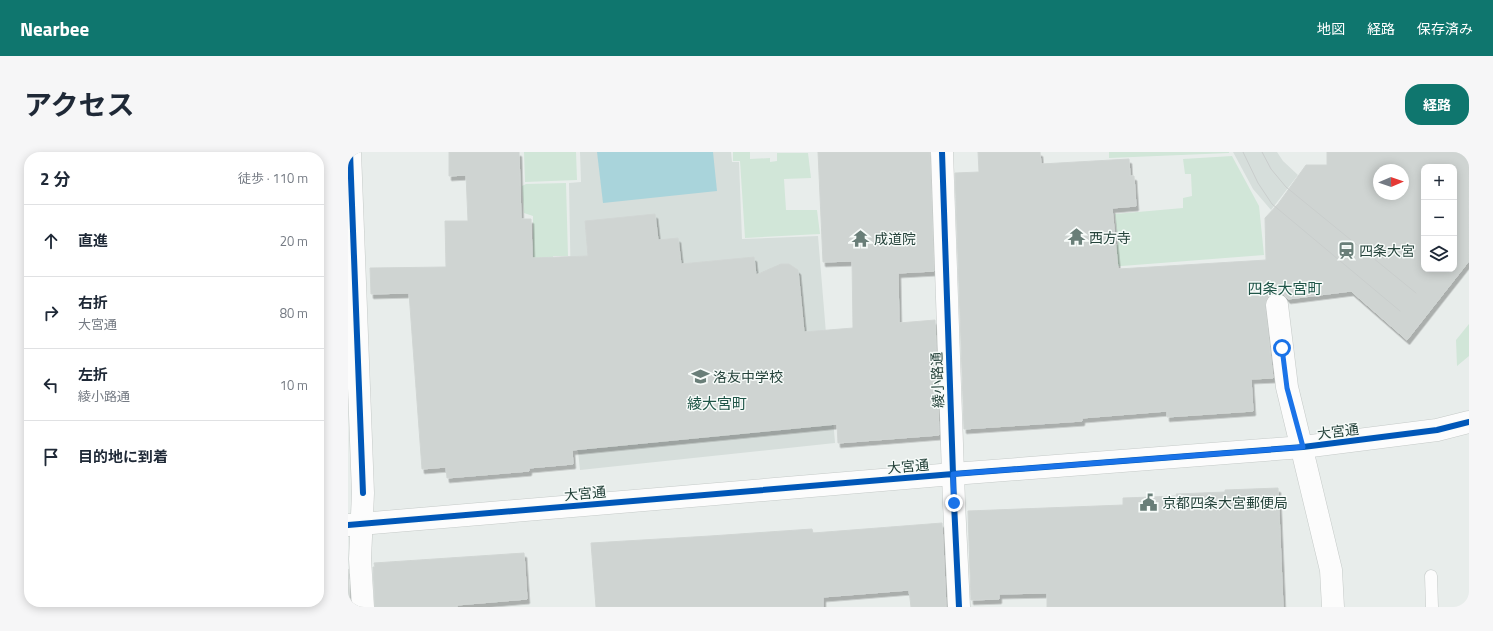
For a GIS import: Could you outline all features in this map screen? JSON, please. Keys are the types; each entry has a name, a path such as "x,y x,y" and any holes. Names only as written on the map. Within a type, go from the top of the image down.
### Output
{"street":[{"path":"350,152 350,211 364,493 355,524 360,559 363,607"},
{"name":"綾小路通","path":"942,152 959,607"},
{"path":"1277,305 1287,388 1303,447 1331,570 1333,607"},
{"name":"大宮通","path":"355,524 953,474 1303,447 1437,430 1469,422"}],"lane":[{"path":"1431,576 1432,607"}],"shaded area":[{"name":"洛友中学校","path":"580,152 731,152 732,162 739,162 742,239 818,236 835,443 580,470 563,309 571,294 569,183 581,182"},
{"path":"1233,152 1277,152 1283,161 1298,175 1271,210 1253,189"}],"green space":[{"path":"524,152 576,152 577,180 525,182"},
{"path":"733,152 750,152 750,159 770,158 770,162 777,161 777,153 808,153 811,178 784,179 786,210 817,210 820,234 745,238 740,161 733,161"},
{"path":"1109,152 1229,152 1229,153 1109,158"},
{"path":"1232,156 1259,206 1264,255 1109,267 1108,246 1118,245 1115,214 1183,208 1183,198 1192,196 1191,174 1185,174 1183,159"},
{"path":"566,183 568,256 553,256 554,274 533,274 533,216 524,213 522,186 526,184"},
{"path":"1469,324 1469,356 1457,366 1456,340"}],"water":[{"path":"597,152 713,152 717,191 603,203"}],"building":[{"path":"449,152 519,152 521,219 531,219 532,258 588,256 585,221 655,214 658,240 678,238 681,264 754,257 756,275 781,264 789,264 798,270 804,332 853,328 852,261 823,262 818,152 930,152 934,271 898,273 899,323 935,320 939,435 838,443 837,424 572,450 573,464 529,468 529,471 447,478 446,467 422,469 409,293 371,294 370,268 446,267 445,221 468,221 466,175 449,176"},
{"path":"978,152 1040,152 1041,164 1129,159 1130,176 1134,176 1136,206 1112,208 1118,269 1266,260 1265,218 1278,204 1306,165 1327,165 1327,152 1468,152 1469,261 1407,340 1351,291 1288,299 1282,293 1270,295 1266,300 1265,307 1273,378 1251,379 1253,411 1167,417 1167,411 1082,418 1082,421 964,429 955,173 979,172"},
{"path":"1278,488 1283,607 1047,607 1047,593 999,594 999,599 971,600 968,511 1123,505 1123,498 1177,496 1176,494"},
{"path":"942,523 946,607 911,607 909,590 823,597 823,607 596,607 591,543 812,529 813,533"},
{"path":"524,553 527,599 457,605 457,607 375,607 374,563"},
{"path":"348,569 350,607 348,607"}],"tram line":[{"path":"1243,152 1258,183 1272,204 1400,311"},
{"path":"1262,152 1271,169 1286,187 1416,293"}],"cycle path":[{"path":"350,152 363,493"},
{"path":"942,152 959,607"},
{"path":"348,525 953,474 1303,447 1437,430 1469,422"}],"place":[{"name":"西方寺","path":"1076,237"},
{"name":"成道院","path":"861,238"},
{"name":"四条大宮","path":"1346,250"},
{"name":"洛友中学校","path":"700,376"},
{"name":"京都四条大宮郵便局","path":"1149,502"}],"district":[{"name":"四条大宮町","path":"1285,288"},
{"name":"綾大宮町","path":"717,403"}],"route":[{"path":"954,503 953,474 1303,447 1287,388 1282,348"}]}
